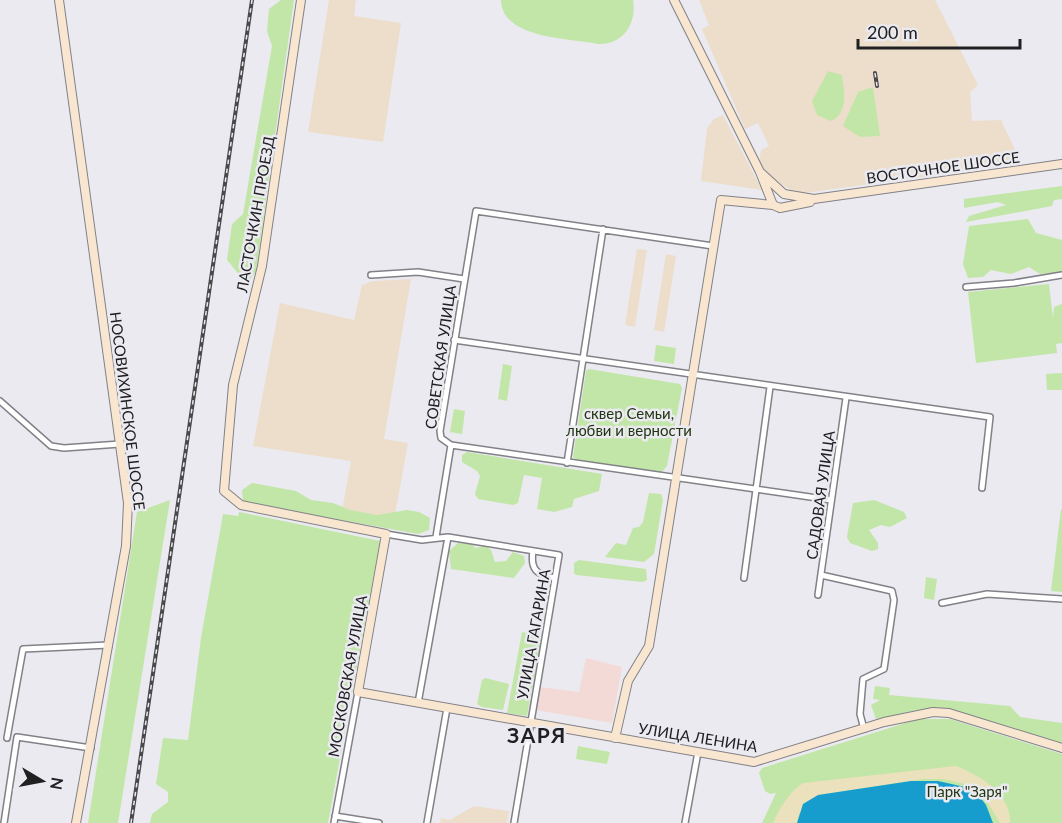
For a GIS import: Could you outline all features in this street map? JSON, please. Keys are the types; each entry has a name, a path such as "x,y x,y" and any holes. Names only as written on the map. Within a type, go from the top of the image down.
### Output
{"street":[{"name":"НОСОВИХИНСКОЕ ШОССЕ","path":"59,0 128,504 127,538 110,645 76,823"},
{"name":"ЛАСТОЧКИН ПРОЕЗД","path":"301,0 262,266 233,385 223,482 225,495 241,505 386,534"},
{"path":"674,0 775,205"},
{"name":"ВОСТОЧНОЕ ШОССЕ","path":"713,246 721,200 775,205 1062,164"},
{"path":"760,172 784,194 787,202 775,205"},
{"path":"775,205 774,195 784,194"},
{"name":"ВОСТОЧНОЕ ШОССЕ","path":"784,194 799,198 828,197"},
{"name":"СОВЕТСКАЯ УЛИЦА","path":"435,537 451,445 441,438 440,430 476,211 603,229"},
{"path":"567,463 603,229 713,246 649,646 628,681 615,738"},
{"path":"371,275 418,273 464,279"},
{"path":"966,287 1014,283 1062,275"},
{"path":"454,340 990,417 982,488"},
{"path":"744,578 770,387"},
{"name":"САДОВАЯ УЛИЦА","path":"818,594 846,398"},
{"path":"0,401 51,446 64,448 120,444"},
{"path":"451,445 756,491 831,500"},
{"path":"386,534 422,540 448,537 533,551 532,562 535,571 543,576 555,578"},
{"name":"МОСКОВСКАЯ УЛИЦА","path":"334,823 386,534"},
{"path":"418,703 448,537"},
{"name":"УЛИЦА ГАГАРИНА","path":"514,823 559,555 533,551"},
{"path":"821,575 892,591 894,600 885,669 863,679 860,714 864,729"},
{"path":"942,603 987,594 1062,599"},
{"path":"7,738 23,649 110,645"},
{"name":"УЛИЦА ЛЕНИНА","path":"358,692 754,762 906,717 933,712 949,713 1062,748"},
{"path":"427,823 447,708"},
{"path":"4,823 17,736 91,748"},
{"path":"685,823 698,753"},
{"path":"336,816 379,823"}],"shaded area":[{"path":"329,0 356,0 354,16 401,23 383,142 308,132"},
{"path":"699,0 935,0 978,85 970,92 972,121 1001,120 1018,156 1017,164 797,194 767,175 759,162 761,150 769,146 758,123 745,129 702,29 709,25"},
{"path":"723,115 762,190 701,181 707,128 714,119"},
{"path":"637,249 647,250 635,327 625,325"},
{"path":"666,254 676,256 664,332 654,330"},
{"path":"411,279 384,439 408,443 394,520 342,511 351,461 253,446 280,303 354,320 362,285 373,281"},
{"path":"586,658 622,667 612,723 536,710 540,687 579,692"},
{"path":"474,806 509,811 507,823 440,823 441,818 450,820"}],"green space":[{"path":"281,0 294,0 256,271 250,280 242,278 227,260 232,224 243,214 272,46 267,31 269,9"},
{"path":"501,0 633,0 634,9 630,25 621,37 615,41 598,44 554,38 524,29 512,22 504,13"},
{"path":"828,71 842,75 844,94 841,113 831,121 817,115 812,101"},
{"path":"873,87 880,136 860,137 843,126 858,92"},
{"path":"1062,186 1062,199 1054,200 1052,206 966,222 969,216 1006,205 998,202 964,208 964,199"},
{"path":"1028,219 1036,233 1062,240 1062,272 1040,274 1029,267 1011,274 991,270 983,277 968,278 963,264 969,226"},
{"path":"1049,284 1053,318 1054,307 1062,304 1062,343 1056,344 1057,353 976,363 968,292"},
{"path":"656,345 676,348 674,364 654,361"},
{"path":"503,364 512,366 507,401 498,399"},
{"name":"сквер Семьи, любви и верности","path":"589,369 680,384 682,388 667,466 661,473 578,461 573,457 586,371"},
{"path":"1062,373 1062,390 1047,390 1046,374"},
{"path":"454,409 465,411 462,434 450,432"},
{"path":"467,452 602,474 599,491 574,499 572,507 554,512 537,509 542,478 524,475 518,503 513,505 478,499 475,494 480,476 477,471 462,462 462,455"},
{"path":"252,483 296,491 311,500 333,503 350,510 377,515 407,510 419,512 430,518 429,530 418,534 243,502 242,490"},
{"path":"649,493 661,494 663,500 654,554 644,562 605,557 616,543 626,545 633,528 639,527 643,522"},
{"path":"170,500 118,823 88,823 137,512"},
{"path":"874,500 904,512 907,518 890,527 881,525 869,530 878,543 878,549 872,551 850,543 847,537 853,503"},
{"path":"1062,510 1062,592 1051,591"},
{"path":"239,512 380,541 328,823 150,823 152,814 168,802 168,792 156,784 163,738 188,740 201,638 223,514 238,516"},
{"path":"458,543 472,544 475,548 486,546 491,550 495,562 506,561 513,552 524,556 525,563 514,578 451,569 449,551"},
{"path":"579,560 646,569 647,580 642,582 576,575 574,563"},
{"path":"926,577 937,579 934,600 924,598"},
{"path":"522,632 542,636 527,716 507,713"},
{"path":"485,678 509,684 503,710 477,704 482,680"},
{"path":"875,686 890,688 889,695 1010,706 1020,717 1062,723 1062,745 951,709 917,710 876,719 871,705 880,700 873,699"},
{"name":"Парк \"Заря\"","path":"918,719 950,719 1062,754 1062,823 762,823 776,793 770,794 765,791 759,773 762,768"},
{"path":"578,746 610,752 607,764 576,759"}],"sand":[{"path":"956,766 984,780 1000,795 1006,803 1010,823 1000,823 978,787 943,779 923,779 818,795 799,814 797,823 773,823 785,800 803,783"}],"water":[{"path":"911,781 938,781 974,789 986,805 993,823 797,823 803,804 818,795"}],"railway":[{"path":"131,823 252,0"},
{"path":"875,73 877,86"}],"district":[{"name":"ЗАРЯ","path":"537,734"}]}
